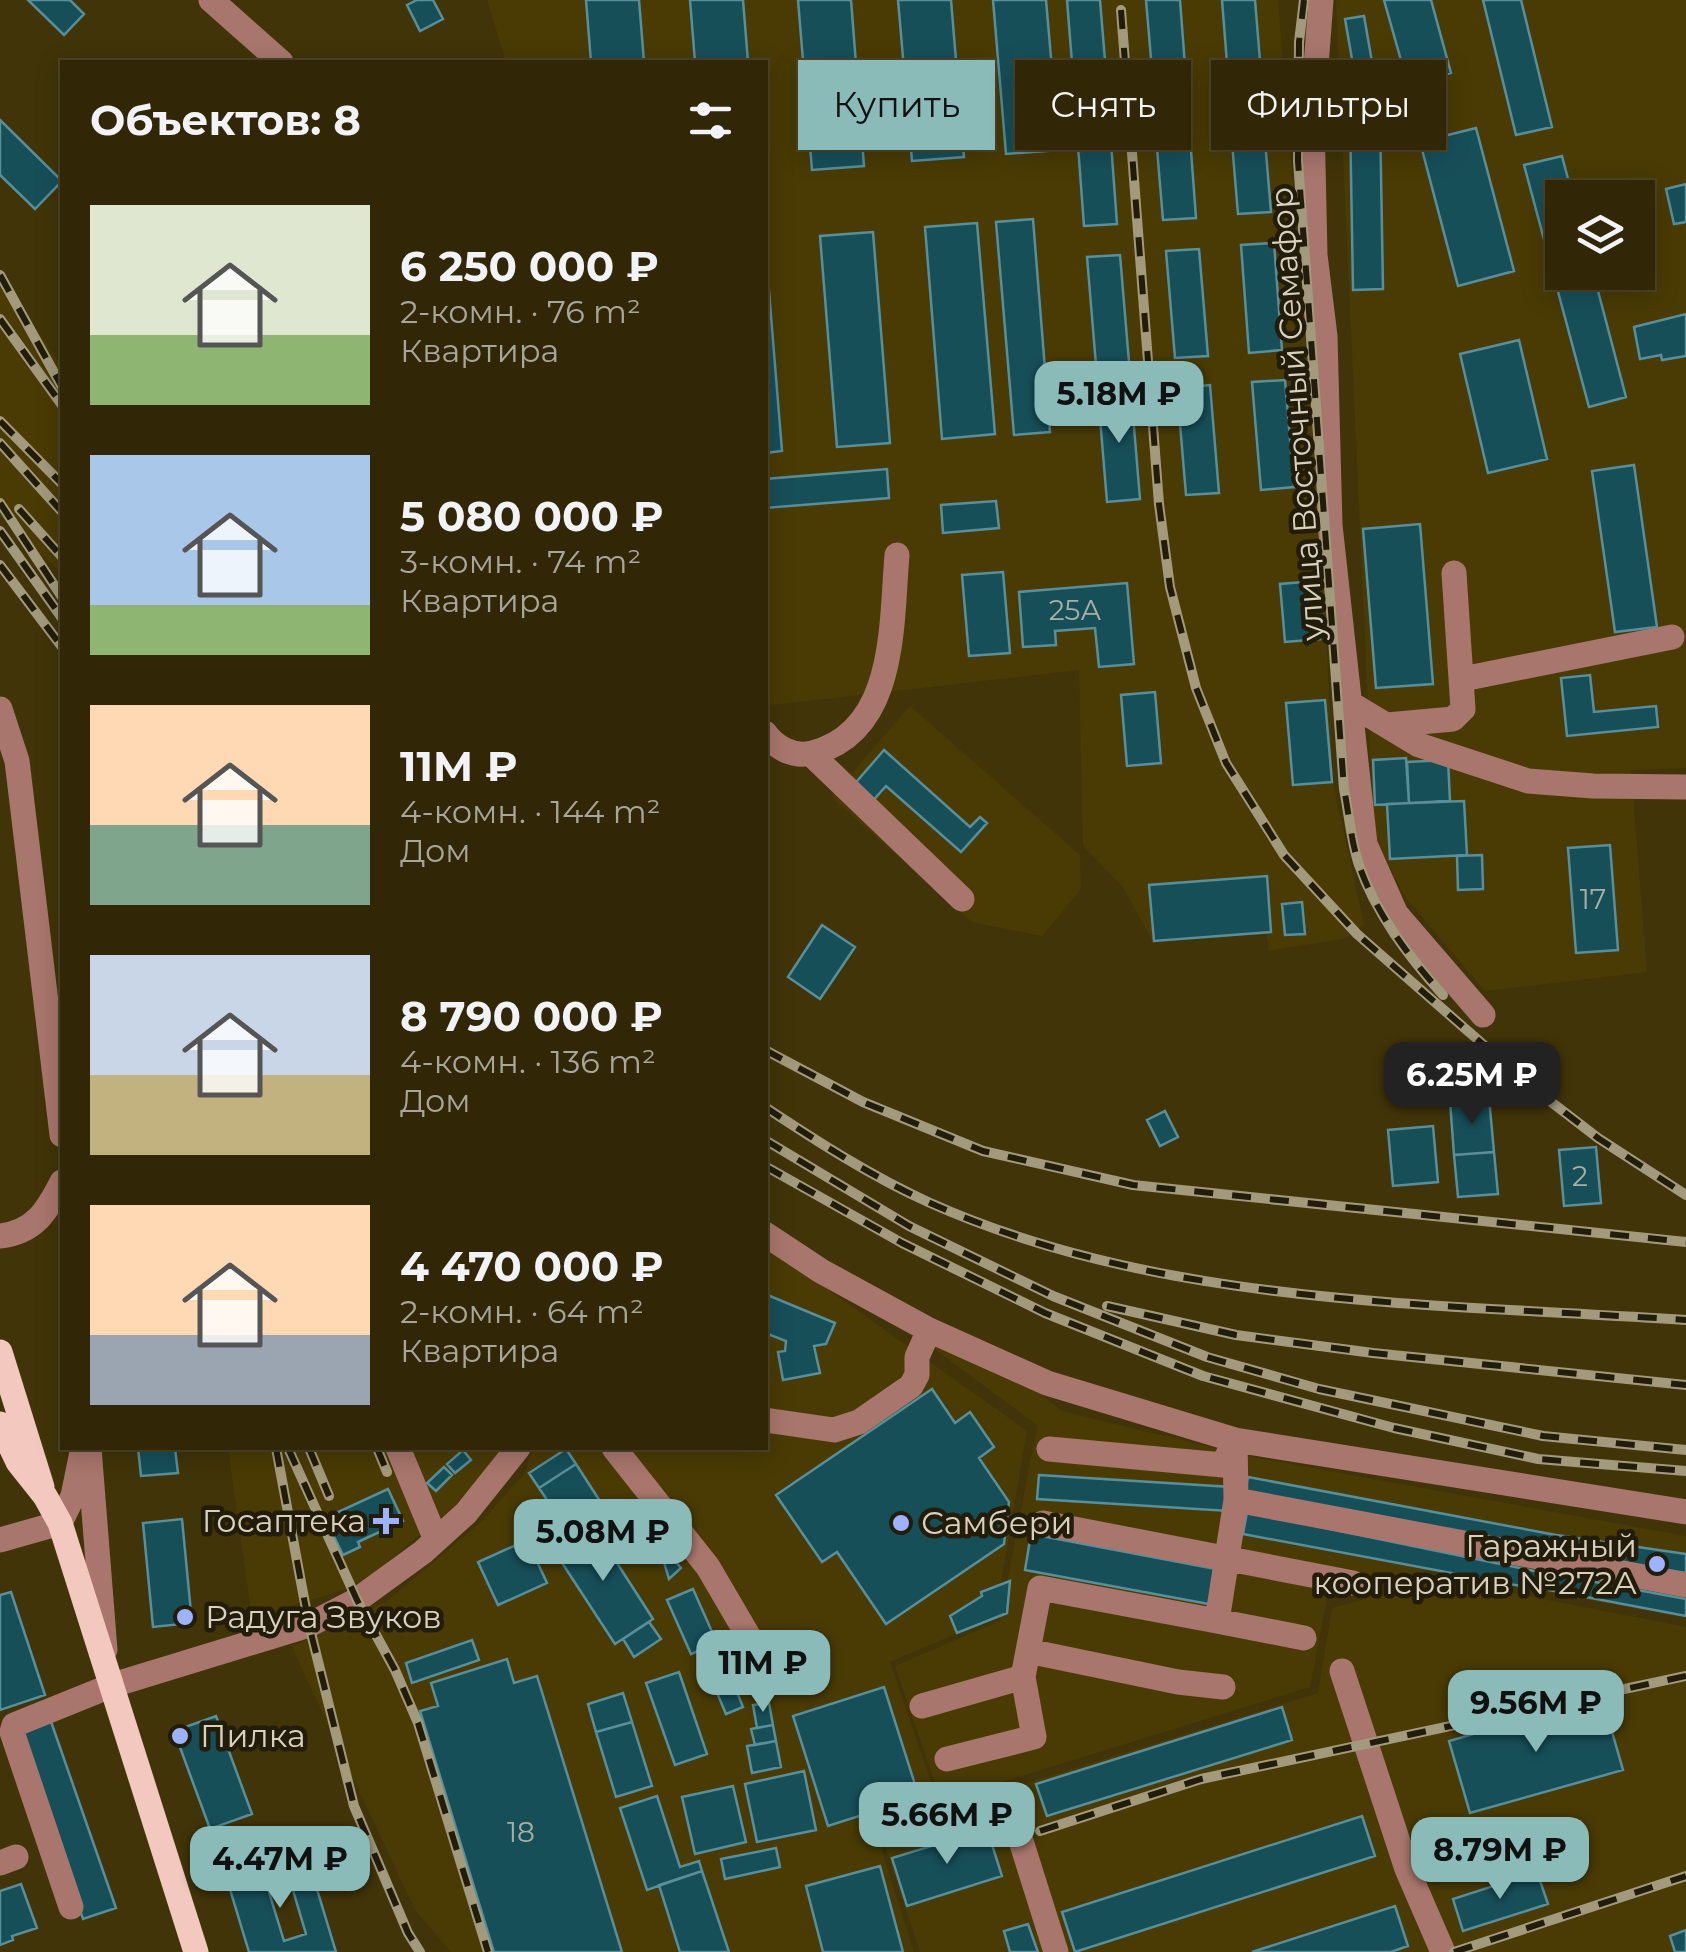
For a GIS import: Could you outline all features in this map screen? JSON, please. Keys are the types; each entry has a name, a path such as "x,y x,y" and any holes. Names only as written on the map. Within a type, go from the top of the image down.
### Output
{"main road":[{"path":"0,1352 44,1496"},
{"path":"0,1424 18,1462 60,1523 196,1952"}],"street":[{"path":"211,0 279,60"},
{"name":"улица Восточный Семафор","path":"1321,0 1312,119 1315,255 1325,336 1330,525 1365,844 1396,914 1483,1015"},
{"path":"768,735 786,751 811,754 843,740 860,724 872,706 888,658 896,555"},
{"path":"1386,725 1453,719 1463,709 1454,572"},
{"path":"1463,679 1672,637"},
{"path":"1351,704 1420,745 1528,781 1686,787"},
{"path":"0,709 16,761 60,1119"},
{"path":"811,754 962,900"},
{"path":"0,1236 27,1229 46,1214 60,1186"},
{"path":"768,1236 820,1271 929,1330 1047,1383 1235,1440 1686,1512"},
{"path":"768,1420 834,1430 859,1422 912,1386 929,1330"},
{"path":"1049,1450 1223,1464 1235,1440"},
{"path":"1217,1621 1236,1500 1235,1440"},
{"path":"0,1540 60,1523 73,1496 85,1450"},
{"path":"86,1450 110,1675"},
{"path":"399,1450 436,1540"},
{"path":"71,1907 12,1732 19,1721 110,1675 309,1625 357,1600 466,1513 522,1450"},
{"path":"616,1450 708,1567 767,1668 776,1672 793,1664"},
{"path":"1236,1500 1686,1585"},
{"path":"1043,1523 1353,1583"},
{"path":"948,1760 1034,1736 1023,1677 1040,1588 1304,1638"},
{"path":"1028,1650 1178,1682 1223,1687"},
{"path":"1342,1670 1408,1869 1443,1952"},
{"path":"922,1706 1023,1677"},
{"path":"1014,1822 1056,1952"}],"shaded area":[{"path":"487,0 1278,0 1283,60 1211,60 1211,150 1290,150 1321,527 1333,782 1364,924 1347,938 1269,951 1266,934 1153,942 1123,887 1083,846 1079,670 772,705 768,698 768,60 505,60"},
{"path":"1336,0 1686,0 1686,768 1631,770 1647,972 1485,991 1405,897 1374,837 1343,150 1446,150 1446,60 1339,60"},
{"path":"0,275 60,364 60,572 0,516"},
{"path":"910,706 1080,855 1081,889 1042,936 972,922 831,797"},
{"path":"768,1247 1027,1431 995,1617 890,1662 944,1820 879,1841 914,1952 451,1952 415,1910 292,1647 387,1601 480,1523 526,1472 532,1450 768,1450"},
{"path":"952,1326 1062,1411 1247,1456 1686,1536 1686,1618 1429,1570 1328,1593 1310,1687 941,1801 895,1666 1000,1621 1037,1425 929,1345"},
{"path":"228,1450 504,1450 453,1507 361,1584 252,1619"},
{"path":"1441,1579 1686,1627 1686,1952 920,1952 884,1843 954,1823 946,1808 1318,1693 1332,1608"}],"building":[{"path":"28,0 70,0 84,14 64,35"},
{"path":"417,0 433,0 443,19 420,31 407,5"},
{"path":"586,0 639,0 644,60 591,60"},
{"path":"690,0 743,0 748,60 695,60"},
{"path":"798,0 851,0 856,60 803,60"},
{"path":"898,0 951,0 956,60 903,60"},
{"path":"993,0 1046,0 1051,60 1015,60 1015,150 1059,150 1006,154"},
{"path":"1067,0 1100,0 1105,60 1072,60"},
{"path":"1146,0 1180,0 1185,60 1151,60"},
{"path":"1222,0 1255,0 1260,60 1227,60"},
{"path":"1384,0 1431,0 1451,73 1446,74 1446,60 1401,60"},
{"path":"1483,0 1521,0 1552,127 1516,135"},
{"path":"1364,16 1372,60 1352,60 1345,19"},
{"path":"0,120 60,183 35,209 0,175"},
{"path":"1476,128 1514,271 1458,286 1422,150 1446,150 1446,136"},
{"path":"810,150 863,150 864,166 812,170"},
{"path":"911,150 963,150 964,157 912,161"},
{"path":"1078,150 1112,150 1117,224 1084,226"},
{"path":"1157,150 1191,150 1196,218 1163,220"},
{"path":"1233,150 1266,150 1271,212 1238,214"},
{"path":"1351,150 1381,150 1383,289 1353,290"},
{"path":"1562,156 1568,180 1545,180 1545,243 1524,165"},
{"path":"1686,184 1686,222 1674,224 1666,189"},
{"path":"1033,219 1050,432 1014,435 996,222"},
{"path":"977,223 995,434 942,439 925,227"},
{"path":"873,232 890,443 837,447 820,236"},
{"path":"1274,243 1282,350 1249,353 1241,245"},
{"path":"1199,249 1208,356 1175,358 1166,251"},
{"path":"1120,255 1129,362 1096,365 1087,257"},
{"path":"768,279 782,451 768,453"},
{"path":"1558,290 1598,290 1626,397 1589,407"},
{"path":"1686,314 1686,356 1640,359 1634,327"},
{"path":"1519,340 1547,459 1488,473 1460,354"},
{"path":"1285,380 1294,487 1261,490 1252,382"},
{"path":"1210,385 1219,493 1186,495 1177,388"},
{"path":"1131,391 1140,499 1107,502 1098,394"},
{"path":"1634,465 1657,627 1615,632 1592,471"},
{"path":"887,469 889,498 768,508 768,479"},
{"path":"996,501 999,528 943,533 941,505"},
{"path":"1420,524 1433,684 1376,688 1363,529"},
{"path":"1003,572 1010,653 969,656 962,575"},
{"path":"1315,581 1320,639 1285,642 1280,584"},
{"path":"1127,583 1134,664 1099,667 1095,628 1055,631 1056,645 1023,647 1019,592"},
{"path":"1590,675 1594,712 1656,706 1658,727 1567,736 1561,678"},
{"path":"1155,692 1161,763 1127,766 1121,695"},
{"path":"1325,700 1332,782 1293,785 1286,703"},
{"path":"884,750 970,827 980,817 987,823 961,852 886,786 870,804 851,788"},
{"path":"1406,758 1409,803 1375,805 1373,760"},
{"path":"1448,760 1450,801 1409,803 1407,762"},
{"path":"1464,801 1467,855 1390,859 1387,804"},
{"path":"1610,845 1618,950 1576,953 1568,848"},
{"path":"1482,855 1483,889 1458,890 1457,856"},
{"path":"1267,876 1271,932 1154,941 1149,885"},
{"path":"1302,902 1305,934 1285,935 1282,904"},
{"path":"822,925 855,947 820,999 788,977"},
{"path":"1489,1098 1494,1152 1454,1155 1450,1101"},
{"path":"1165,1111 1178,1137 1160,1146 1147,1120"},
{"path":"1433,1126 1438,1182 1393,1186 1388,1130"},
{"path":"1596,1147 1601,1203 1564,1206 1559,1150"},
{"path":"1494,1152 1498,1194 1458,1197 1454,1155"},
{"path":"768,1295 835,1323 826,1344 814,1346 820,1373 783,1380 778,1352 785,1351 786,1341 768,1334"},
{"name":"Самбери","path":"932,1389 955,1423 970,1412 994,1447 979,1458 1009,1502 1004,1544 886,1624 837,1552 822,1562 776,1495"},
{"path":"138,1450 175,1450 178,1473 141,1476"},
{"path":"463,1450 471,1460 455,1473 447,1464"},
{"path":"564,1450 576,1464 539,1488 529,1473"},
{"path":"576,1464 607,1512 572,1537 539,1488"},
{"path":"444,1467 452,1475 436,1491 427,1483"},
{"path":"1039,1475 1231,1487 1229,1511 1037,1499"},
{"path":"1248,1477 1556,1535 1553,1551 1245,1493"},
{"path":"388,1489 403,1521 358,1542 360,1547 343,1555 325,1518"},
{"path":"607,1512 629,1540 614,1551 592,1524"},
{"path":"1247,1512 1544,1573 1542,1590 1243,1534"},
{"path":"182,1519 192,1623 153,1627 143,1523"},
{"path":"592,1524 653,1619 615,1644 553,1549"},
{"path":"1031,1534 1221,1570 1214,1605 1025,1570"},
{"name":"Гаражный кооператив №272А","path":"1556,1535 1686,1554 1686,1573 1553,1551"},
{"path":"527,1540 547,1583 498,1605 478,1562"},
{"path":"658,1542 681,1568 669,1579"},
{"name":"Гаражный кооператив №272А","path":"1552,1574 1686,1599 1686,1616 1549,1590"},
{"path":"1010,1581 1007,1613 957,1633 950,1616 982,1596 981,1592"},
{"path":"693,1589 717,1643 691,1654 667,1600"},
{"path":"11,1592 45,1695 0,1710 0,1595"},
{"path":"649,1622 661,1639 634,1657 623,1639"},
{"path":"472,1640 479,1660 412,1683 406,1663"},
{"path":"717,1643 743,1707 726,1714 699,1650"},
{"path":"507,1659 514,1683 537,1676 622,1952 494,1952 420,1711 438,1706 431,1683"},
{"path":"679,1672 707,1754 675,1765 646,1683"},
{"path":"884,1687 919,1797 828,1826 793,1716"},
{"path":"623,1693 632,1722 596,1732 588,1704"},
{"path":"1602,1697 1623,1770 1470,1813 1449,1741"},
{"path":"769,1703 773,1725 757,1728 753,1705"},
{"path":"1282,1707 1292,1740 1047,1816 1036,1784"},
{"path":"48,1713 116,1908 83,1919 16,1724"},
{"path":"216,1716 252,1814 210,1829 174,1731"},
{"path":"632,1722 652,1786 616,1797 596,1732"},
{"path":"773,1725 776,1741 755,1745 751,1729"},
{"path":"776,1741 781,1767 752,1773 747,1746"},
{"path":"804,1771 816,1830 757,1842 745,1784"},
{"path":"733,1786 746,1842 695,1854 682,1797"},
{"path":"657,1796 680,1867 699,1861 702,1871 647,1890 620,1808"},
{"path":"1362,1816 1375,1856 1075,1952 1062,1912"},
{"path":"987,1829 1002,1876 907,1906 892,1858"},
{"path":"776,1848 780,1867 725,1879 721,1859"},
{"path":"306,1853 336,1952 249,1952 226,1876 261,1866 284,1941 306,1934 284,1860"},
{"path":"880,1866 903,1952 823,1952 806,1886"},
{"path":"702,1871 729,1952 680,1952 659,1885"},
{"path":"1537,1872 1548,1904 1463,1931 1453,1899"},
{"path":"21,1884 37,1928 12,1936 13,1940 0,1945 0,1891"},
{"path":"1395,1906 1408,1946 1391,1952 1252,1952"},
{"path":"1028,1924 1038,1952 1010,1952 1004,1931"},
{"path":"1686,1930 1686,1952 1675,1952 1670,1936"}],"railway":[{"path":"1304,0 1299,42 1298,161 1344,789 1356,856 1366,883 1384,918 1443,995"},
{"path":"1121,10 1159,504 1170,587 1196,688 1226,763 1284,855 1357,934 1533,1088 1598,1138 1686,1195"},
{"path":"0,275 60,383"},
{"path":"0,319 60,402"},
{"path":"0,421 60,482"},
{"path":"0,443 60,510"},
{"path":"0,503 60,594"},
{"path":"19,509 60,555"},
{"path":"0,531 60,615"},
{"path":"0,565 60,644"},
{"path":"768,1052 863,1102 983,1151 1133,1185 1686,1242"},
{"path":"768,1109 865,1170 928,1202 1017,1237 1110,1262 1204,1281 1301,1294 1686,1320"},
{"path":"768,1142 909,1226 1053,1296 1207,1357 1319,1389 1543,1436 1686,1450"},
{"path":"768,1168 902,1243 1045,1313 1203,1376 1394,1428 1538,1459 1686,1471"},
{"path":"1107,1306 1236,1335 1686,1385"},
{"path":"276,1450 309,1625 354,1806 408,1933 420,1952"},
{"path":"289,1450 418,1723 488,1952"},
{"path":"310,1450 329,1496"},
{"path":"378,1450 387,1472"},
{"path":"1040,1831 1201,1779 1686,1676"},
{"path":"1454,1952 1686,1876"}],"place":[{"name":"Госаптека","path":"386,1521"},
{"name":"Самбери","path":"901,1523"},
{"name":"Гаражный кооператив №272А","path":"1657,1564"},
{"name":"Радуга Звуков","path":"185,1617"},
{"name":"Пилка","path":"180,1736"}]}
